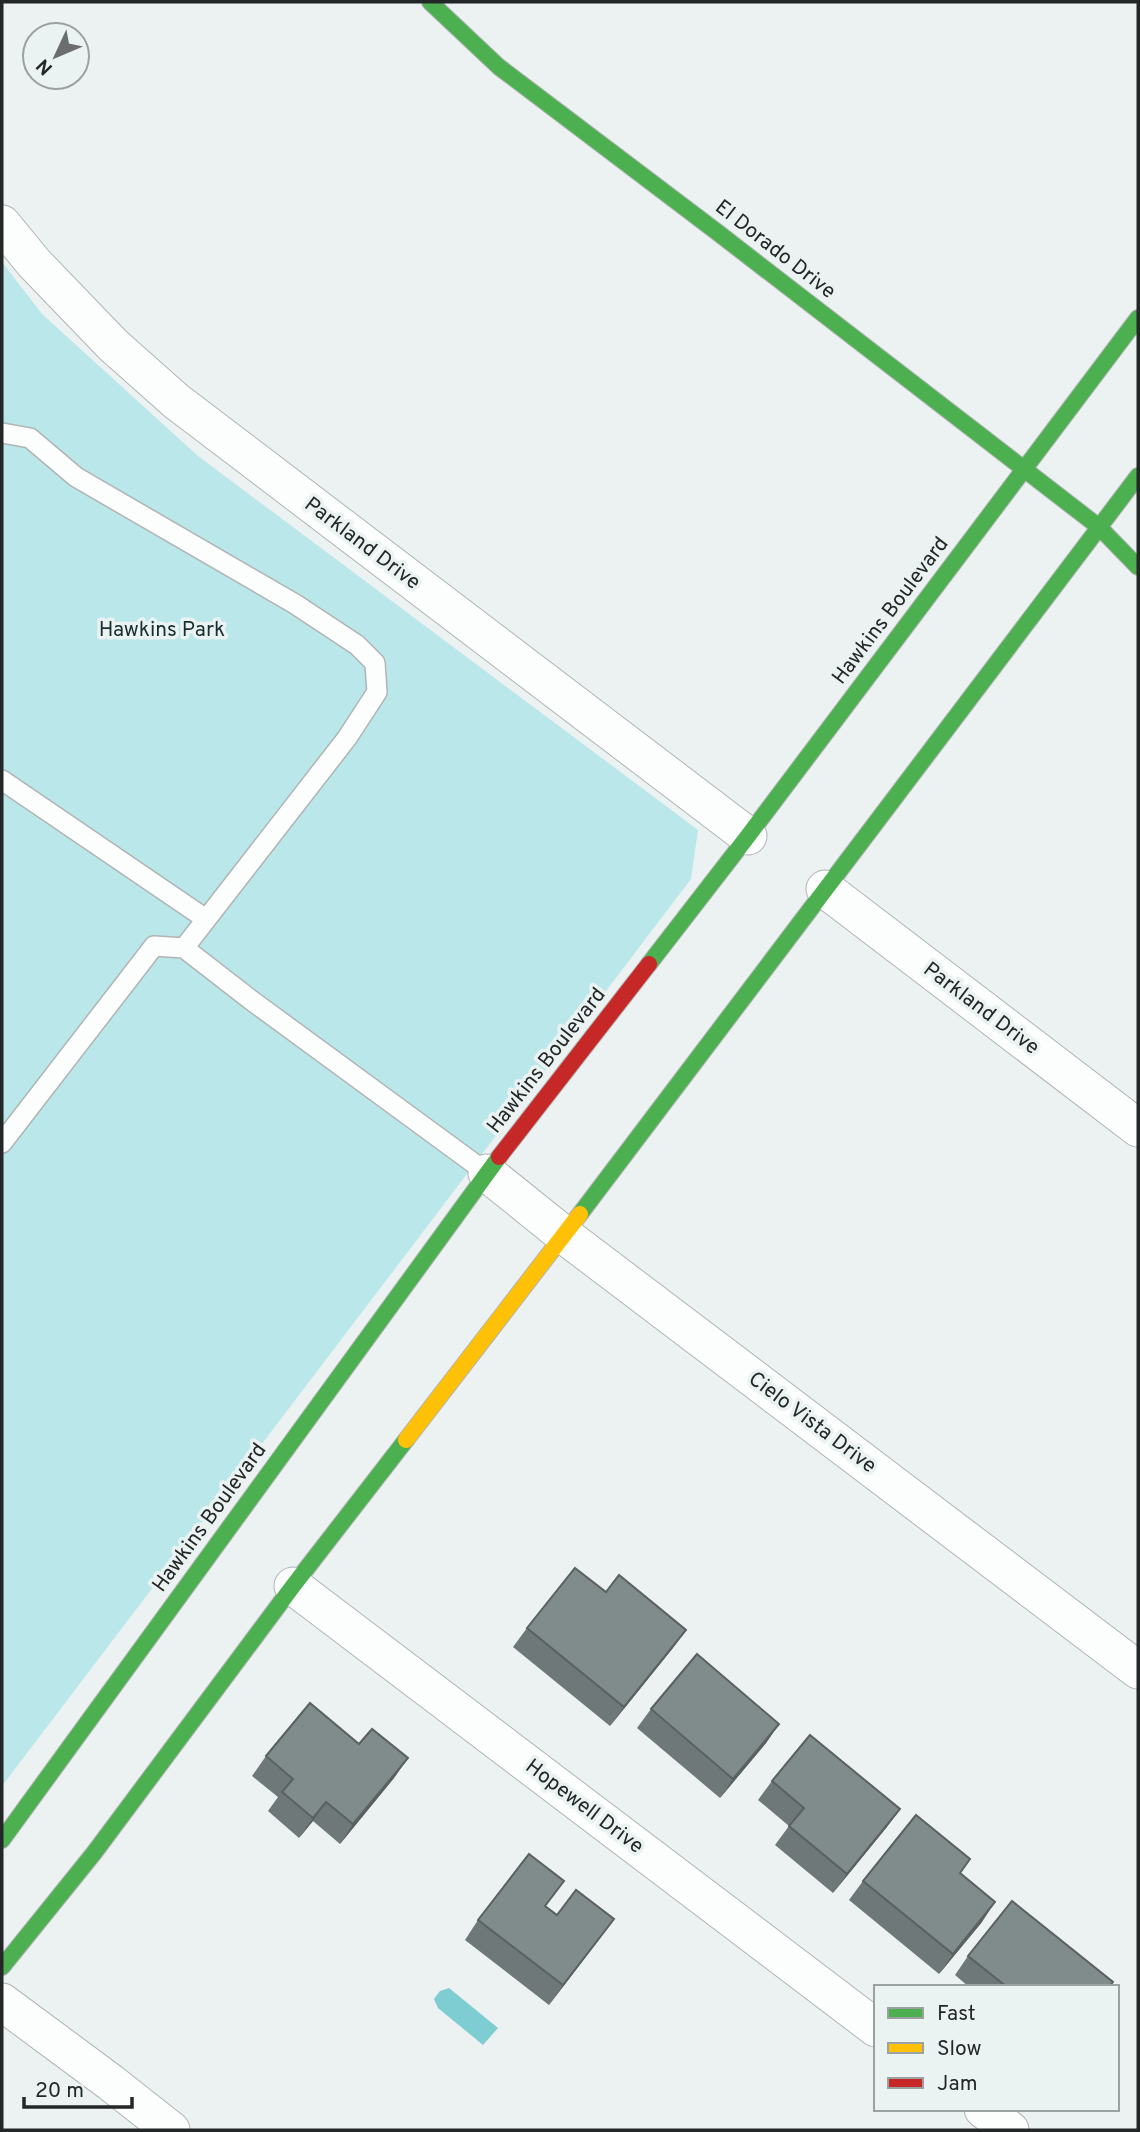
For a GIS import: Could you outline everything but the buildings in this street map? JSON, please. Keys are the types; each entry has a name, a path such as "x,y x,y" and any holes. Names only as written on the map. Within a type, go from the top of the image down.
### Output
{"main road":[{"name":"El Dorado Drive","path":"430,2 499,66 1099,527"},
{"name":"Hawkins Boulevard","path":"2,1840 487,1173 748,836 1138,318"},
{"path":"2,1967 94,1853 293,1586 564,1235 1138,476"},
{"path":"1099,527 1138,543"},
{"path":"1099,527 1138,567"}],"street":[{"name":"Parkland Drive","path":"2,224 34,263 113,345 176,401 748,836"},
{"name":"Parkland Drive","path":"825,889 1138,1128"},
{"name":"Cielo Vista Drive","path":"487,1173 564,1235 1138,1670"},
{"name":"Hopewell Drive","path":"293,1586 874,2026"},
{"path":"2,2002 171,2130"},
{"path":"985,2111 1010,2130"}],"lane":[{"path":"2,433 30,438 76,477 295,604 357,645 375,663 377,692 347,738 184,948"},
{"path":"2,780 205,919"},
{"path":"2,1143 155,946 184,948 487,1173"}],"green space":[{"name":"Hawkins Park","path":"2,262 42,314 198,456 698,830 691,879 2,1786"}],"water":[{"path":"449,1988 498,2028 483,2045 438,2008 434,1999 440,1991"}],"traffic: fast":[{"path":"430,2 499,67 1099,527 1138,567"},
{"path":"649,964 1138,318"},
{"path":"580,1214 1138,476"},
{"path":"2,1840 499,1157"},
{"path":"2,1967 94,1853 293,1586 406,1440"}],"traffic: slow":[{"path":"406,1440 580,1214"}],"traffic: jam":[{"path":"499,1157 649,964"}]}
